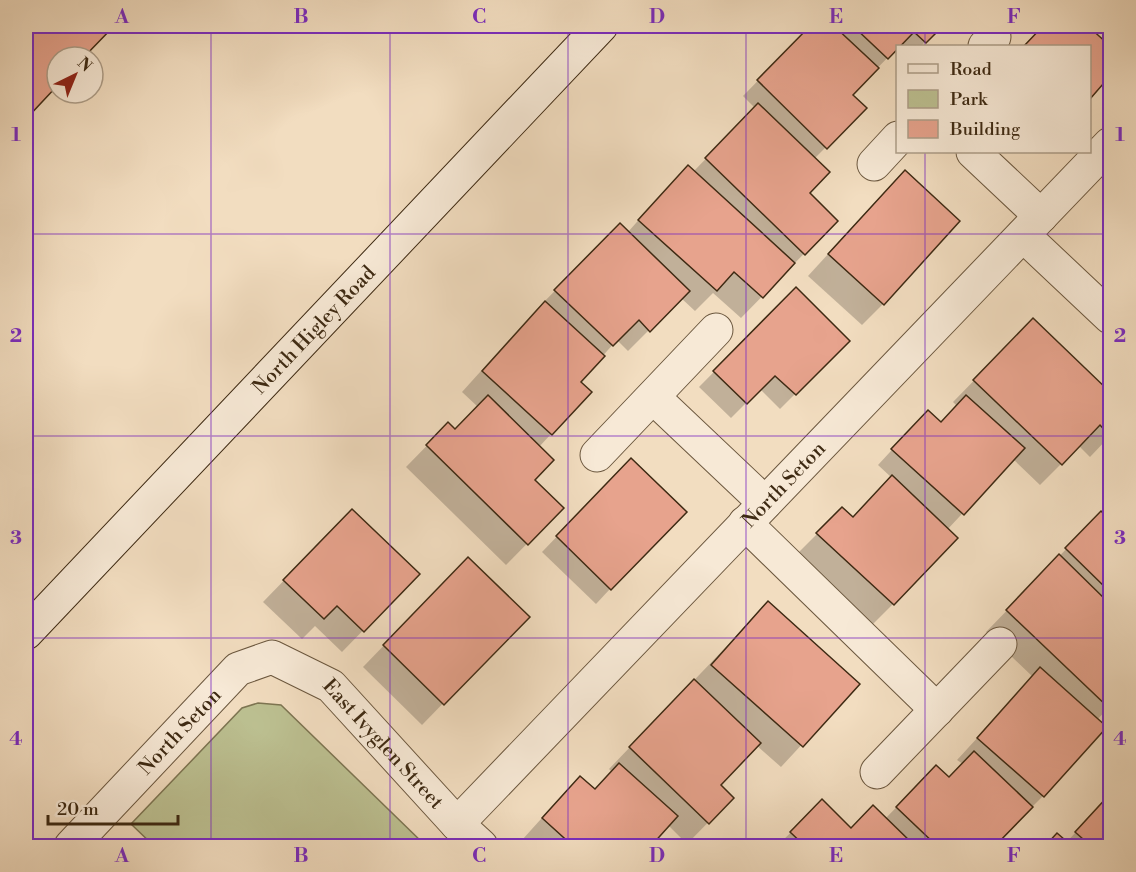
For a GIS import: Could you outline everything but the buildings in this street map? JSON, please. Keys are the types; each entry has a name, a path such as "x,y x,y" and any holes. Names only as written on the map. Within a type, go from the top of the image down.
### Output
{"street":[{"name":"North Higley Road","path":"26,633 601,26"},
{"path":"874,164 896,139"},
{"name":"North Seton","path":"457,824 1110,144"},
{"path":"974,153 1032,226 1110,317"},
{"path":"597,455 716,330"},
{"path":"653,397 755,513 937,710"},
{"path":"877,772 1000,644"},
{"name":"North Seton","path":"71,846 238,669 272,657"},
{"name":"East Ivyglen Street","path":"272,657 331,686 457,824 481,846"}],"green space":[{"path":"258,703 281,705 426,846 154,846 131,824 242,708"}]}
